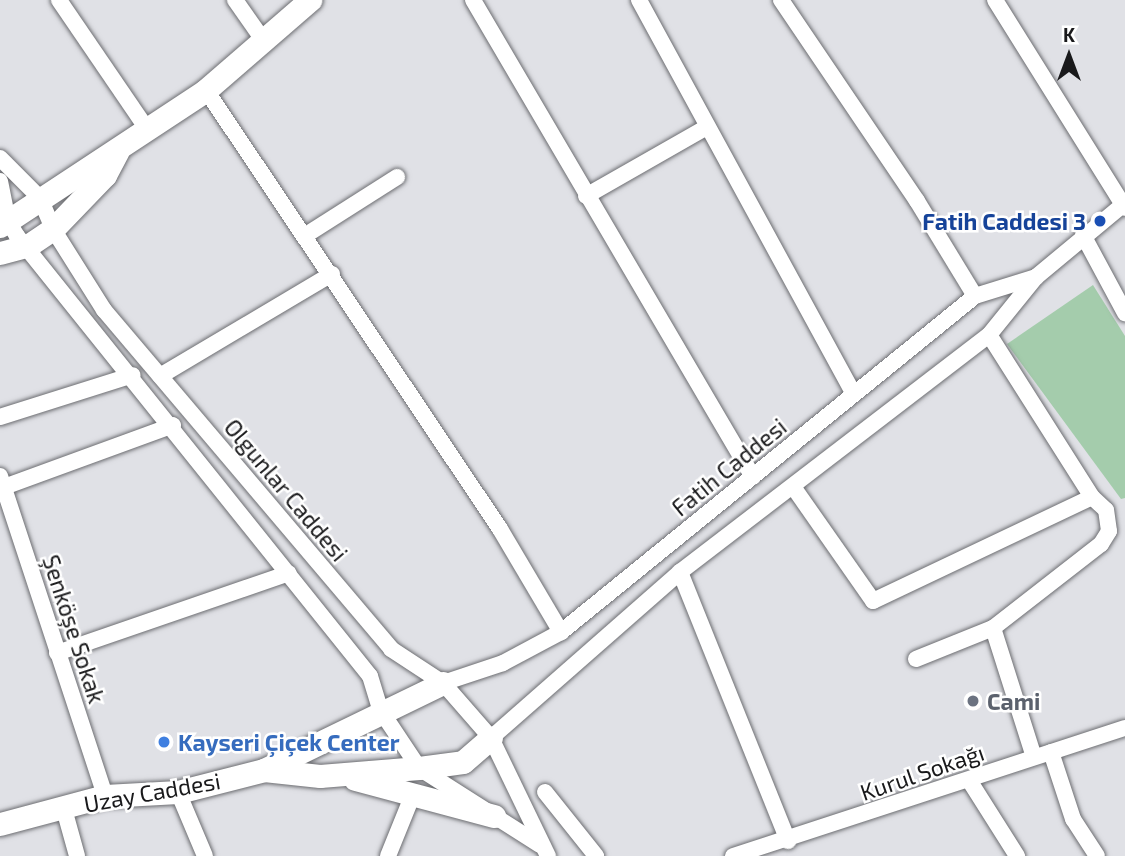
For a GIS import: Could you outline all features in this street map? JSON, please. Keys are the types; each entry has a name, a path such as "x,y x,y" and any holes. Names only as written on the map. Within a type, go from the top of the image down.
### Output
{"main road":[{"path":"4,223 206,90 261,37 310,0"},
{"path":"0,253 29,245 53,229 105,175 121,145"},
{"name":"Uzay Caddesi","path":"0,824 105,796 178,792 264,770 443,683"},
{"name":"Uzay Caddesi","path":"264,770 338,774 419,768 463,761 491,738"},
{"path":"338,774 494,816"}],"street":[{"path":"59,0 147,129"},
{"path":"235,0 261,37"},
{"path":"473,0 752,477"},
{"path":"639,0 705,128 854,394"},
{"path":"781,0 917,201 975,296"},
{"path":"995,0 1124,206"},
{"path":"206,90 306,235 500,529 561,632"},
{"path":"586,196 705,128"},
{"name":"Olgunlar Caddesi","path":"0,158 40,198 53,229 104,310 391,649 443,683 491,738 544,851"},
{"path":"306,235 397,177"},
{"name":"Olgunlar Caddesi","path":"0,181 4,223 29,245 370,676 381,711 419,768 544,851"},
{"name":"Fatih Caddesi","path":"491,738 680,572 793,488 863,428 989,335 1036,277 1083,235 1124,206"},
{"path":"1083,235 1125,313"},
{"path":"160,376 332,274"},
{"name":"Fatih Caddesi","path":"443,683 503,663 561,632 975,296 1036,277"},
{"path":"916,659 993,628 1106,538 1109,516 1092,497 989,335"},
{"path":"0,417 133,375"},
{"path":"2,482 173,425"},
{"name":"Şenköşe Sokak","path":"2,482 105,796"},
{"path":"793,488 873,601 1092,497"},
{"path":"680,572 788,841"},
{"path":"57,653 289,573"},
{"path":"993,628 1034,757"},
{"name":"Kurul Sokağı","path":"733,856 788,841 1125,727"},
{"path":"1051,752 1073,819 1097,856"},
{"path":"970,780 1017,856"},
{"path":"178,792 205,856"},
{"path":"545,792 596,856"},
{"path":"388,856 413,794"},
{"path":"64,809 76,856"}],"green space":[{"path":"1093,285 1125,336 1125,498 1121,499 1007,344"}],"place":[{"name":"Fatih Caddesi 3","path":"1100,221"},
{"name":"Cami","path":"973,701"},
{"name":"Kayseri Çiçek Center","path":"164,742"}]}
